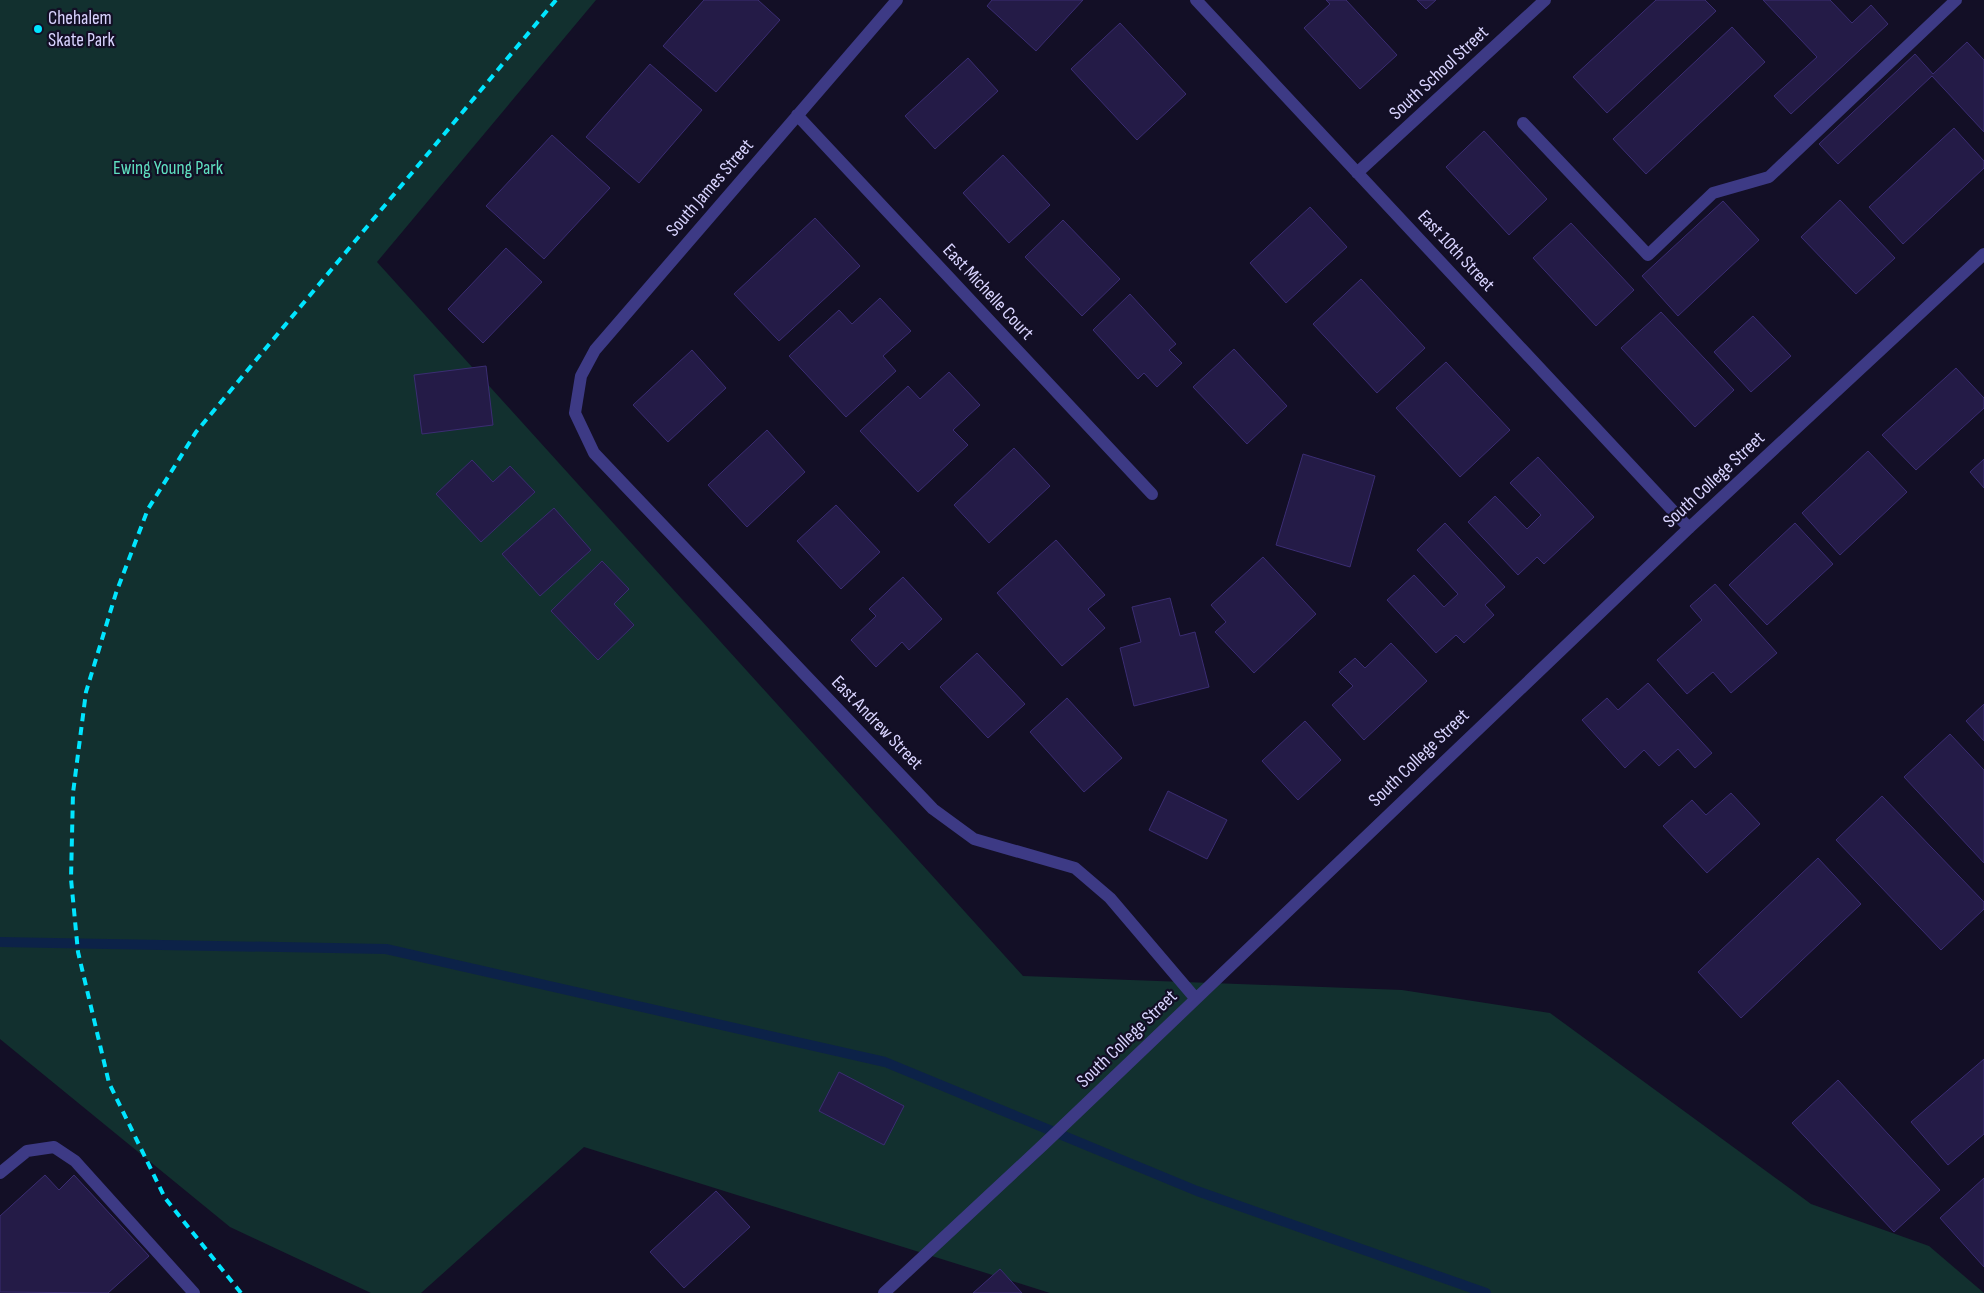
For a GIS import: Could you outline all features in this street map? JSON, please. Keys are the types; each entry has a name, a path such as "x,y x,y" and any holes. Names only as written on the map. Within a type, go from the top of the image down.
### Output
{"street":[{"name":"South James Street","path":"575,413 581,376 595,350 897,0"},
{"name":"East 10th Street","path":"1196,0 1689,528"},
{"name":"South School Street","path":"1358,173 1545,0"},
{"path":"1523,123 1648,255 1714,193 1769,177 1956,0"},
{"name":"East Michelle Court","path":"797,115 1152,494"},
{"name":"South College Street","path":"884,1293 1036,1152 1689,528 1984,254"},
{"name":"East Andrew Street","path":"575,413 594,453 933,809 974,839 1075,868 1110,898 1196,999"},
{"path":"0,1173 28,1151 54,1147 75,1161 194,1293"}],"green space":[{"name":"Ewing Young Park","path":"0,0 596,0 377,262 1023,976 1402,990 1550,1013 1811,1204 1929,1246 1984,1293 1050,1293 584,1147 421,1293 371,1293 230,1227 0,1039"}],"building":[{"path":"704,0 758,0 780,20 716,92 663,46"},
{"path":"992,0 1083,0 1036,51 987,6"},
{"path":"1326,0 1346,0 1397,55 1360,89 1304,28 1330,4"},
{"path":"1417,0 1436,0 1426,9"},
{"path":"1656,0 1705,0 1716,11 1607,113 1573,77"},
{"path":"1763,0 1830,0 1852,23 1871,5 1888,24 1791,114 1774,96 1817,57"},
{"path":"1120,23 1186,94 1137,140 1071,69"},
{"path":"1732,27 1765,62 1646,174 1613,139"},
{"path":"1967,42 1984,60 1984,132 1932,76 1838,164 1819,144 1915,54 1933,74"},
{"path":"968,58 998,91 935,149 905,116"},
{"path":"650,64 702,110 639,183 586,137"},
{"path":"1954,128 1984,161 1984,168 1903,244 1869,207"},
{"path":"1484,131 1547,199 1509,235 1446,167"},
{"path":"552,135 610,188 544,259 486,206"},
{"path":"1003,155 1050,205 1009,243 963,193"},
{"path":"1840,200 1895,258 1856,294 1801,237"},
{"path":"1723,201 1759,240 1678,316 1642,276"},
{"path":"1310,207 1347,247 1286,303 1250,263"},
{"path":"815,218 860,266 779,341 734,294"},
{"path":"1063,220 1120,279 1082,316 1025,257"},
{"path":"1571,223 1634,290 1596,326 1533,258"},
{"path":"506,248 542,282 483,343 448,309"},
{"path":"1361,279 1425,348 1377,393 1313,324"},
{"path":"1130,294 1176,344 1169,350 1182,363 1157,387 1144,373 1138,379 1093,330"},
{"path":"880,298 911,331 883,356 896,371 846,417 789,356 839,310 852,324"},
{"path":"1661,312 1734,390 1695,427 1621,348"},
{"path":"1753,316 1791,356 1751,392 1714,352"},
{"path":"1234,349 1287,406 1247,444 1193,387"},
{"path":"692,350 726,388 668,442 633,405"},
{"path":"1446,362 1510,430 1460,477 1396,408"},
{"path":"486,366 493,425 422,434 414,375"},
{"path":"1956,368 1984,398 1984,408 1916,470 1882,435"},
{"path":"949,372 980,405 953,430 968,445 918,492 860,431 908,386 920,399"},
{"path":"767,430 805,472 747,527 708,485"},
{"path":"1014,448 1050,486 989,543 954,505"},
{"path":"1868,451 1907,492 1840,555 1802,513"},
{"path":"1303,454 1375,476 1350,567 1276,545"},
{"path":"1538,457 1594,517 1544,564 1537,557 1518,575 1468,522 1495,496 1527,529 1541,515 1510,483"},
{"path":"1984,459 1984,488 1970,472"},
{"path":"472,460 493,482 510,466 535,492 481,542 436,494"},
{"path":"836,505 880,552 841,589 797,541"},
{"path":"554,508 591,550 540,596 502,554"},
{"path":"1445,523 1505,587 1485,605 1494,615 1464,643 1456,635 1436,653 1387,600 1414,575 1444,607 1458,594 1417,550"},
{"path":"1795,523 1833,564 1767,625 1729,585"},
{"path":"1056,540 1105,595 1088,609 1105,628 1062,666 997,593"},
{"path":"1263,557 1316,614 1254,673 1215,632 1226,622 1211,605"},
{"path":"602,561 629,589 614,604 634,625 598,660 551,611"},
{"path":"903,577 942,619 909,650 902,642 876,667 851,640 876,616 869,609"},
{"path":"1715,584 1777,653 1731,693 1713,672 1687,694 1657,660 1702,620 1690,606"},
{"path":"1170,598 1180,636 1195,632 1209,687 1134,706 1120,648 1141,642 1132,607"},
{"path":"1391,643 1427,681 1364,740 1332,705 1353,686 1339,672 1355,658 1365,668"},
{"path":"977,653 1025,704 988,738 940,687"},
{"path":"1648,683 1712,753 1695,768 1678,749 1659,766 1644,750 1625,768 1582,720 1607,698 1618,710"},
{"path":"1067,698 1122,758 1084,792 1030,732"},
{"path":"1984,704 1984,741 1966,721"},
{"path":"1305,721 1341,760 1298,800 1262,761"},
{"path":"1950,734 1984,770 1984,863 1904,777"},
{"path":"1168,791 1227,820 1207,859 1149,830"},
{"path":"1731,793 1760,824 1707,873 1663,826 1692,800 1706,815"},
{"path":"1882,796 1984,902 1984,909 1941,950 1836,840"},
{"path":"1818,858 1861,904 1741,1018 1698,972"},
{"path":"1984,1059 1984,1134 1948,1165 1911,1122"},
{"path":"839,1072 904,1106 884,1145 819,1111"},
{"path":"1838,1080 1940,1190 1894,1232 1792,1123"},
{"path":"45,1175 59,1190 74,1175 149,1256 108,1293 0,1292 0,1216"},
{"path":"1984,1178 1984,1267 1940,1218"},
{"path":"716,1191 750,1227 684,1288 650,1252"},
{"path":"1000,1269 1022,1293 973,1293"}],"waterway":[{"path":"0,942 386,949 885,1062 1197,1191 1486,1293"}],"railway":[{"path":"241,1293 165,1198 109,1083 78,952 71,879 73,793 86,692 116,593 148,509 196,432 556,0"}],"place":[{"name":"Chehalem Skate Park","path":"38,29"}]}
